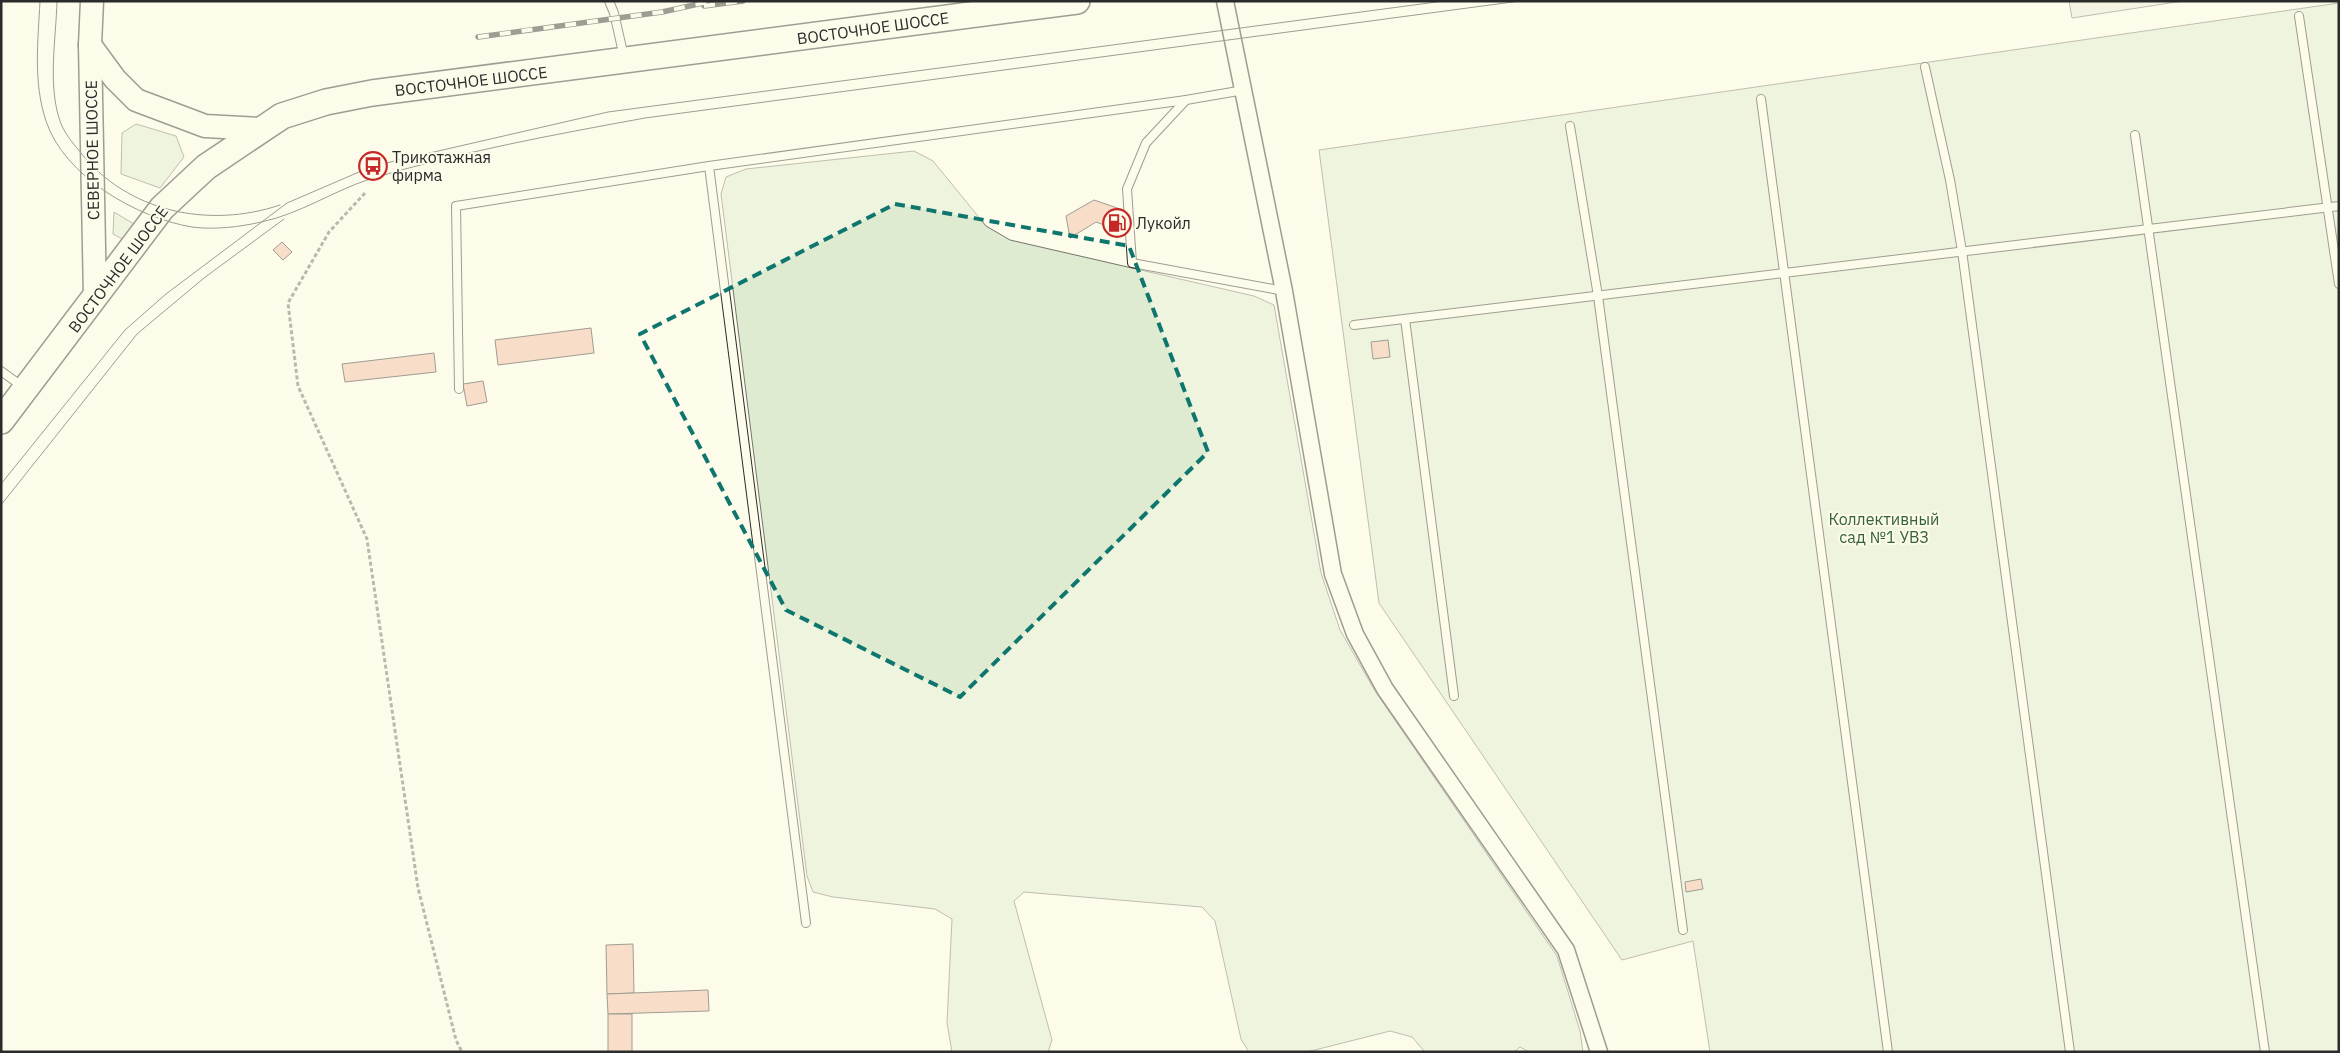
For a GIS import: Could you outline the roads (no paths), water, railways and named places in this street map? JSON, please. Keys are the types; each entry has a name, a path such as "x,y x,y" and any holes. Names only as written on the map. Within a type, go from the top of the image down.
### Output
{"main road":[{"name":"СЕВЕРНОЕ ШОССЕ","path":"92,1 90,45 95,298"},
{"name":"ВОСТОЧНОЕ ШОССЕ","path":"1,421 27,390 162,208 206,167 282,116 326,102 372,93 1077,1"},
{"path":"90,45 115,80 136,100 205,126 260,129"}],"street":[{"path":"1225,1 1284,291 1334,574 1355,634 1384,689 1566,950 1599,1052"}],"lane":[{"path":"609,1 614,13 625,61"},
{"path":"2300,16 2339,284"},
{"path":"1925,67 1950,180 1962,251 2070,1052"},
{"path":"460,390 456,206 708,166 1186,100 1244,90"},
{"path":"1760,99 1888,1052"},
{"path":"1186,100 1146,143 1127,188 1132,263 1284,291"},
{"path":"1570,126 1598,296 1683,930"},
{"path":"2135,135 2146,229 2265,1052"},
{"path":"708,166 806,923"},
{"path":"1354,325 2339,206"},
{"path":"1406,319 1454,696"},
{"path":"1,371 27,390"}],"tram line":[{"path":"40,1 37,62 39,92 46,121 55,141 69,160 105,191 126,204 171,222 192,227 209,228 227,228 261,222 289,214 356,184 438,160 645,118 1520,1"},
{"path":"57,1 53,75 59,118 71,141 100,173 122,189 146,202 198,215 226,215 253,212 280,205"},
{"path":"1,484 125,330 166,294 287,203 373,166 608,112 1444,1"},
{"path":"1,505 137,334 204,278 284,219"}],"railway":[{"path":"478,37 662,12 712,1"},
{"path":"704,6 743,1"}],"place":[{"name":"Трикотажная фирма","path":"373,166"},
{"name":"Лукойл","path":"1117,223"}],"park label":[{"name":"Коллективный сад №1 УВЗ","path":"1884,528"}]}
